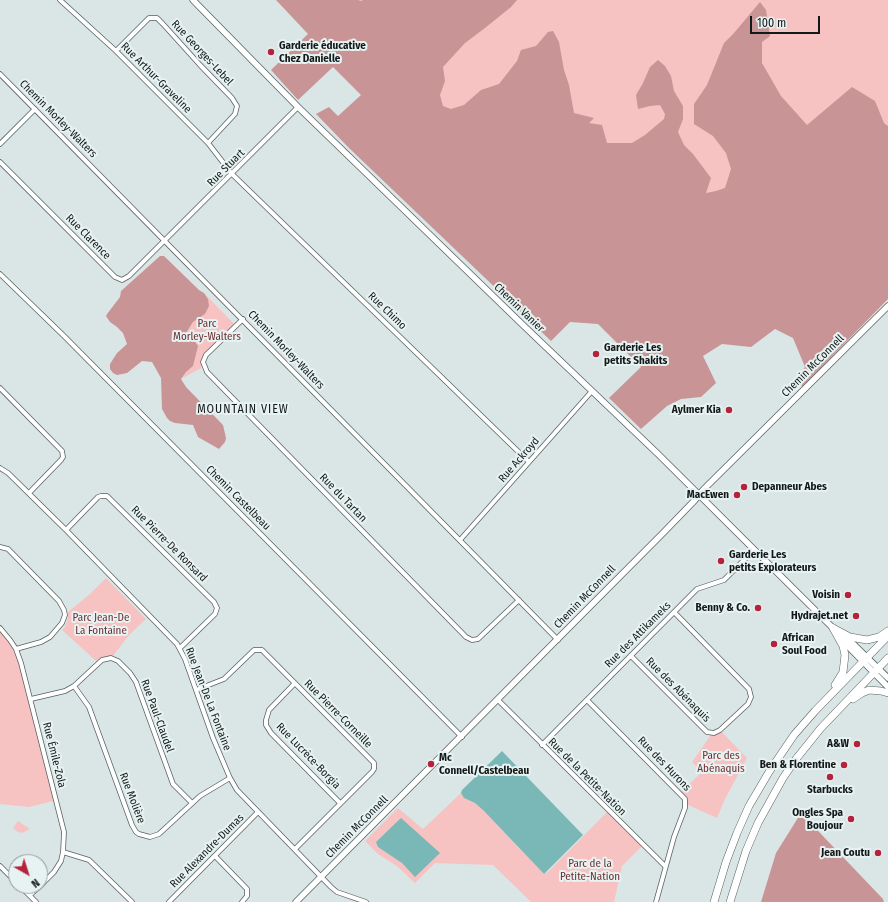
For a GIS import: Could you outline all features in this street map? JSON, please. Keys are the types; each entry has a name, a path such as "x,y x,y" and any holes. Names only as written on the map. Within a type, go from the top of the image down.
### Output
{"highway":[{"path":"833,628 850,637 867,640 878,637 888,631"},
{"path":"825,700 841,676 844,667 845,655 833,628"},
{"path":"714,902 731,848 743,819 759,788 785,747 825,700 888,636"},
{"path":"730,902 746,851 758,823 769,801 796,759 839,708 888,658"},
{"path":"839,708 866,691 888,692"}],"main road":[{"name":"Chemin Vanier","path":"193,0 298,107 700,495 865,660 888,678"},
{"name":"Chemin McConnell","path":"296,902 558,640 700,495 703,490 888,306"},
{"name":"Chemin Vanier","path":"876,670 888,687"}],"street":[{"name":"Rue Arthur-Graveline","path":"60,0 116,51 208,143 232,174"},
{"name":"Rue Georges-Lebel","path":"116,51 149,18 157,18 232,98 237,106 235,114 208,143"},
{"name":"Chemin Morley-Walters","path":"0,74 558,640"},
{"name":"Rue Stuart","path":"165,240 298,107"},
{"path":"0,144 35,109"},
{"name":"Rue Clarence","path":"0,162 120,280 127,278 165,240"},
{"name":"Rue Chimo","path":"232,174 529,462"},
{"name":"Chemin Castelbeau","path":"0,274 64,335 462,737"},
{"name":"Rue du Tartan","path":"243,319 206,355 203,362 205,369 450,620 469,639 475,640 482,636 519,600"},
{"path":"0,388 62,451 63,457 29,493"},
{"name":"Rue Ackroyd","path":"460,540 592,391"},
{"name":"Rue Jean-De La Fontaine","path":"0,468 8,473 29,493 164,629 180,648 230,778 237,790 331,887 337,892 366,902"},
{"name":"Rue Pierre-De Ronsard","path":"66,530 98,497 107,496 214,602 217,608 214,614 180,648"},
{"path":"0,547 8,549 59,601 65,615 62,624 50,637 42,642 16,649"},
{"name":"Rue des Attikameks","path":"542,745 697,589 724,580 754,550"},
{"name":"Rue des Abénaquis","path":"631,656 707,732 714,733 720,730 748,704 751,697 749,689 674,612"},
{"name":"Rue Émile-Zola","path":"0,628 16,649 31,699 63,826 64,852 58,866 48,877"},
{"name":"Rue Pierre-Corneille","path":"196,690 224,679 251,652 258,650 265,652 374,762 374,769 372,772 295,849"},
{"name":"Rue Paul-Claudel","path":"31,699 65,690 74,686 102,660 114,659 122,663 136,682 173,784 192,803"},
{"name":"Rue Lucrèce-Borgia","path":"295,683 269,710 266,725 271,733 340,803"},
{"name":"Rue Molière","path":"74,686 89,708 132,825 136,832 146,837 155,837 163,832 204,793 230,778"},
{"name":"Rue de la Petite-Nation","path":"498,700 665,866"},
{"name":"Rue des Hurons","path":"587,700 685,799 685,808 665,866 656,902"},
{"name":"Rue Alexandre-Dumas","path":"169,902 258,812"},
{"path":"64,852 89,860 132,902"},
{"path":"215,856 246,889 246,896 242,902"},
{"path":"0,866 8,874"},
{"path":"30,895 36,902"}],"green space":[{"path":"355,0 888,0 888,179 694,240 458,151"},
{"name":"Parc Morley-Walters","path":"204,293 234,324 205,353 201,361 201,368 181,379 193,366 193,339 186,333 193,322 205,314 208,299"},
{"name":"Parc Jean-De La Fontaine","path":"106,578 146,619 130,634 112,657 102,657 96,661 62,630 65,627 68,618 68,612 90,594"},
{"path":"0,628 16,649 57,800 29,807 0,804"},
{"name":"Parc des Abénaquis","path":"720,730 747,758 725,799 717,818 686,804 680,793 702,772 692,762 711,733"},
{"name":"Parc de la Petite-Nation","path":"461,793 464,798 475,803 484,811 544,874 549,871 608,811 643,845 622,866 614,902 531,902 493,865 435,863 415,883 397,866 378,854 365,841 398,808 423,829"},
{"path":"18,821 30,829 22,833 18,832 13,828"}],"shaded area":[{"path":"276,0 517,0 511,7 465,43 443,67 445,81 440,95 443,106 451,109 464,105 481,90 499,84 517,61 521,50 536,46 548,32 553,31 559,42 574,113 594,118 589,123 602,125 607,143 632,143 645,135 664,119 665,114 660,105 638,109 636,95 650,67 658,60 665,66 671,76 674,91 683,106 683,119 678,132 684,145 693,154 711,178 706,193 725,188 731,169 726,153 713,136 694,124 694,104 707,85 724,43 760,2 766,10 770,36 762,42 762,63 781,96 807,125 852,87 875,101 884,123 888,126 888,299 802,387 799,375 805,367 793,338 775,329 751,347 722,344 703,356 716,383 701,397 681,399 667,406 641,429 609,398 641,367 598,324 570,322 551,341 349,148 316,114 329,107 338,116 361,95 333,67 298,100 271,70 308,34"},
{"path":"160,256 164,256 204,293 208,299 209,306 205,314 193,322 186,333 198,346 193,366 181,379 186,387 223,425 226,438 225,442 219,449 198,437 193,425 175,423 167,418 162,409 161,378 152,362 142,361 127,373 117,375 110,369 110,364 117,353 127,344 123,333 110,322 106,316 120,297 121,291"},
{"path":"801,813 883,899 884,902 761,902 776,853"}],"water":[{"path":"502,751 583,835 544,874 484,811 475,803 464,798 461,793 462,790"},
{"path":"401,818 440,853 415,877 402,863 378,847 376,842"}],"place":[{"name":"Garderie éducative Chez Danielle","path":"271,52"},
{"name":"Garderie Les petits Shakits","path":"596,354"},
{"name":"Aylmer Kia","path":"729,410"},
{"name":"Depanneur Abes","path":"744,487"},
{"name":"MacEwen","path":"737,495"},
{"name":"Garderie Les petits Explorateurs","path":"721,561"},
{"name":"Voisin","path":"848,595"},
{"name":"Benny & Co.","path":"758,608"},
{"name":"Hydrajet.net","path":"856,616"},
{"name":"African Soul Food","path":"774,644"},
{"name":"A&W","path":"857,744"},
{"name":"Mc Connell/Castelbeau","path":"431,764"},
{"name":"Ben & Florentine","path":"844,765"},
{"name":"Starbucks","path":"830,777"},
{"name":"Ongles Spa Boujour","path":"851,819"},
{"name":"Jean Coutu","path":"878,853"}],"district":[{"name":"MOUNTAIN VIEW","path":"243,410"}]}
